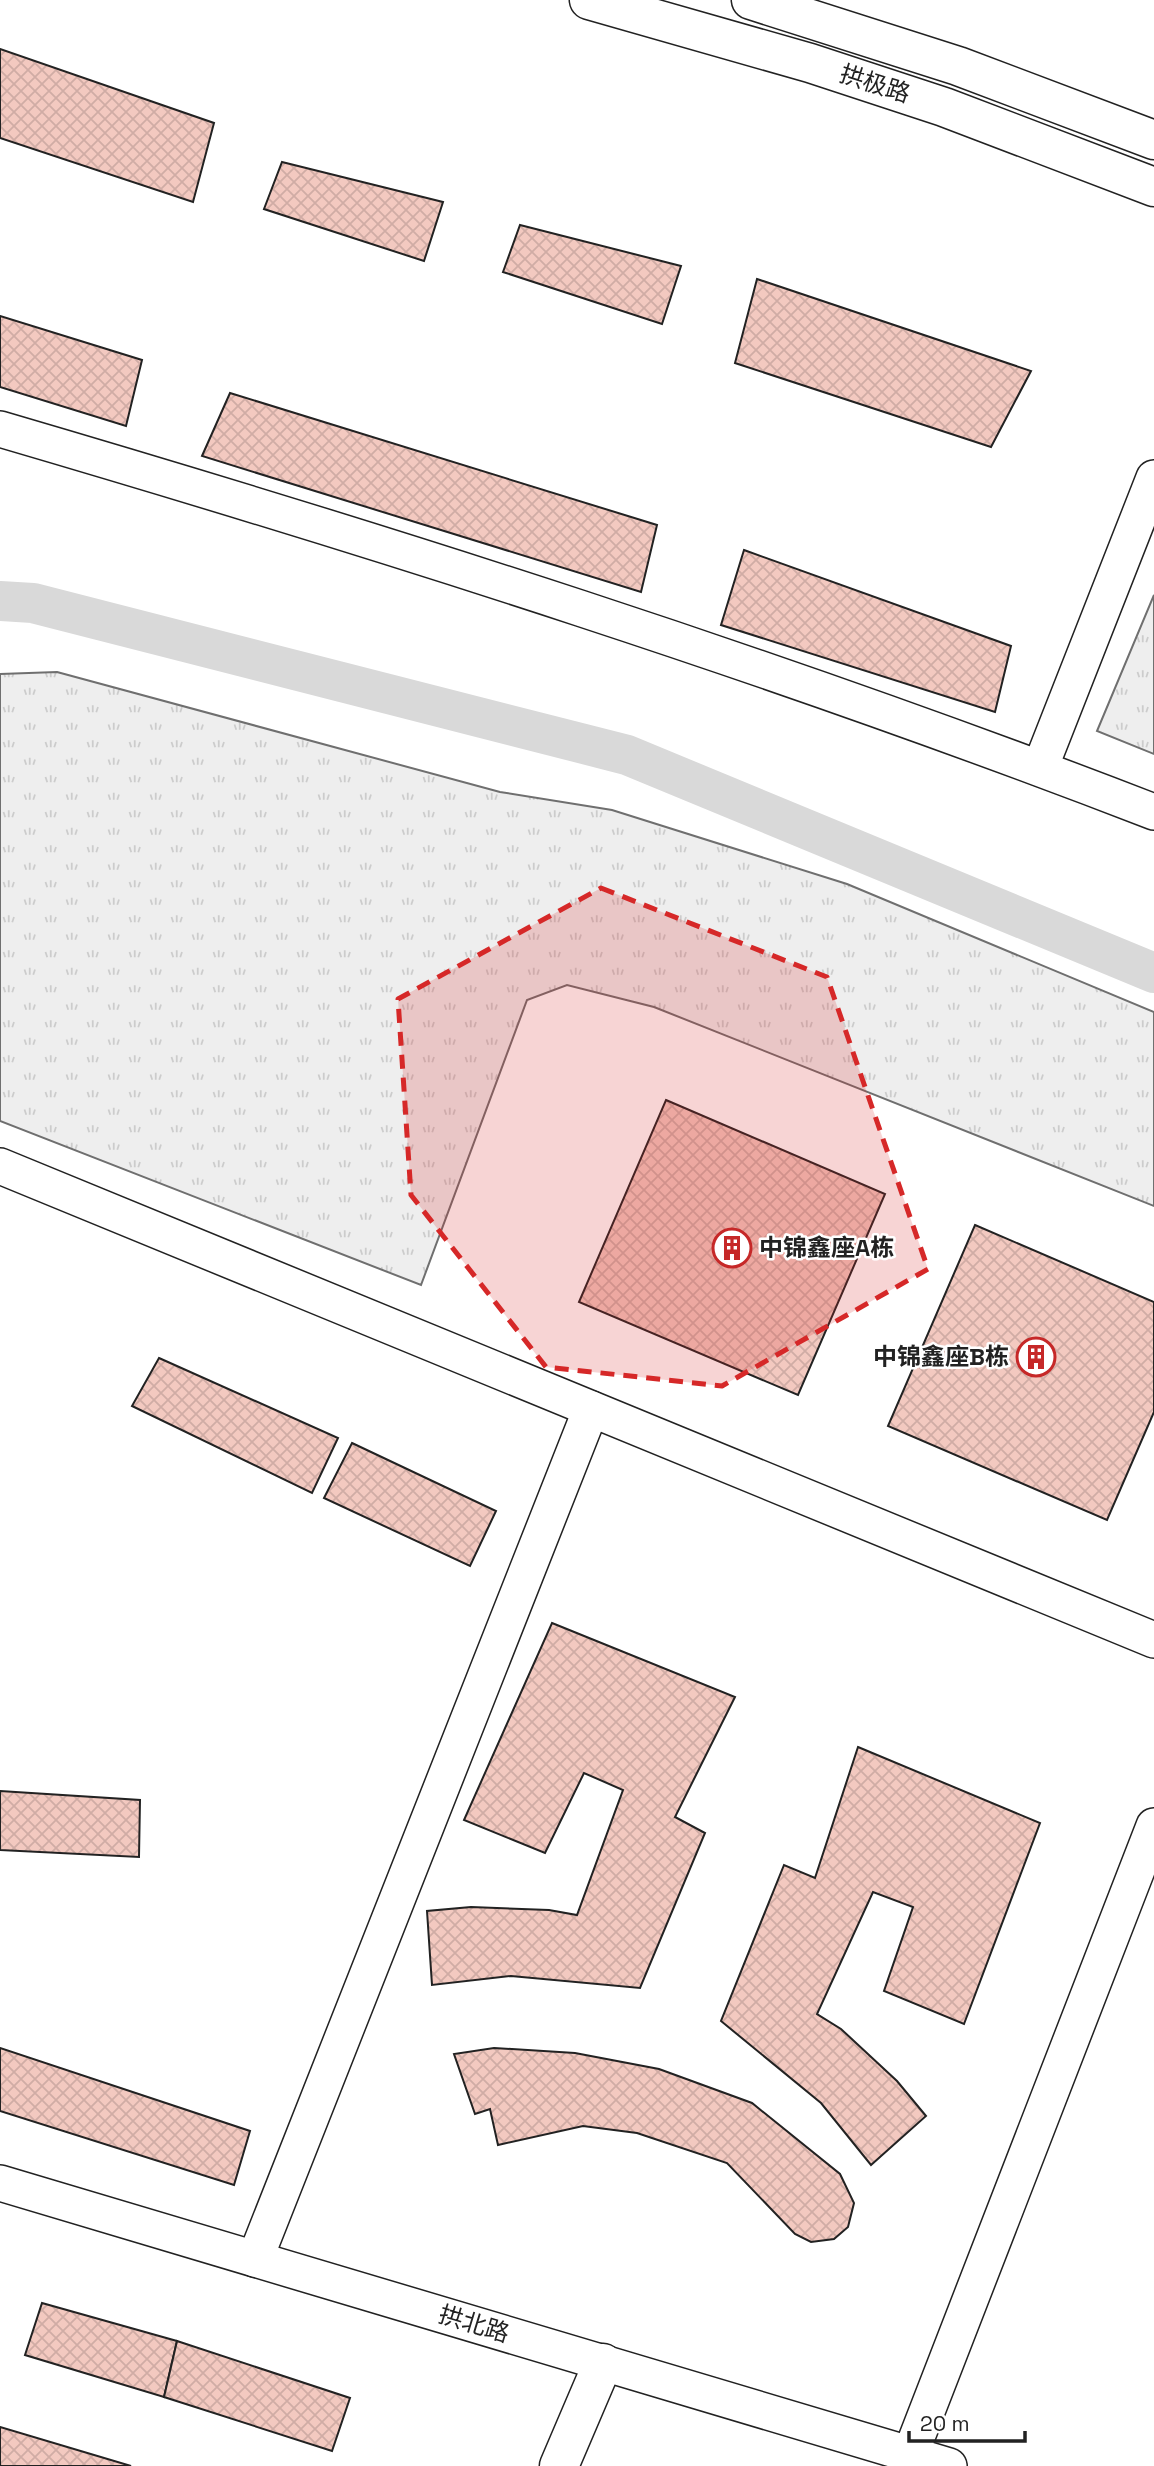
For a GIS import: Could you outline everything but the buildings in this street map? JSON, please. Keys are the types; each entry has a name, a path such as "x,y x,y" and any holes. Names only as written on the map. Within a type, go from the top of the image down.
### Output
{"main road":[{"name":"拱极路","path":"589,0 810,63 944,107 1154,187"},
{"name":"拱极路","path":"751,0 958,66 1154,140"},
{"path":"559,2466 603,2362"}],"street":[{"path":"0,429 365,539 626,623 839,695 1154,812"},
{"path":"1040,768 1154,478"},
{"path":"0,1166 1154,1640"},
{"path":"255,2259 591,1409"},
{"path":"911,2455 1154,1826"},
{"name":"拱北路","path":"0,2183 949,2466"}],"highlighted area":[{"path":"601,888 827,977 928,1269 722,1386 546,1367 411,1195 398,999"}],"green space":[{"path":"1154,595 1154,754 1097,731"},
{"path":"57,672 500,792 612,810 847,884 1154,1012 1154,1206 654,1007 567,985 527,1000 421,1285 0,1121 0,674"}],"waterway":[{"path":"0,601 33,603 627,755 1154,973"}],"place":[{"name":"中锦鑫座A栋","path":"732,1248"},
{"name":"中锦鑫座B栋","path":"1036,1357"}]}
